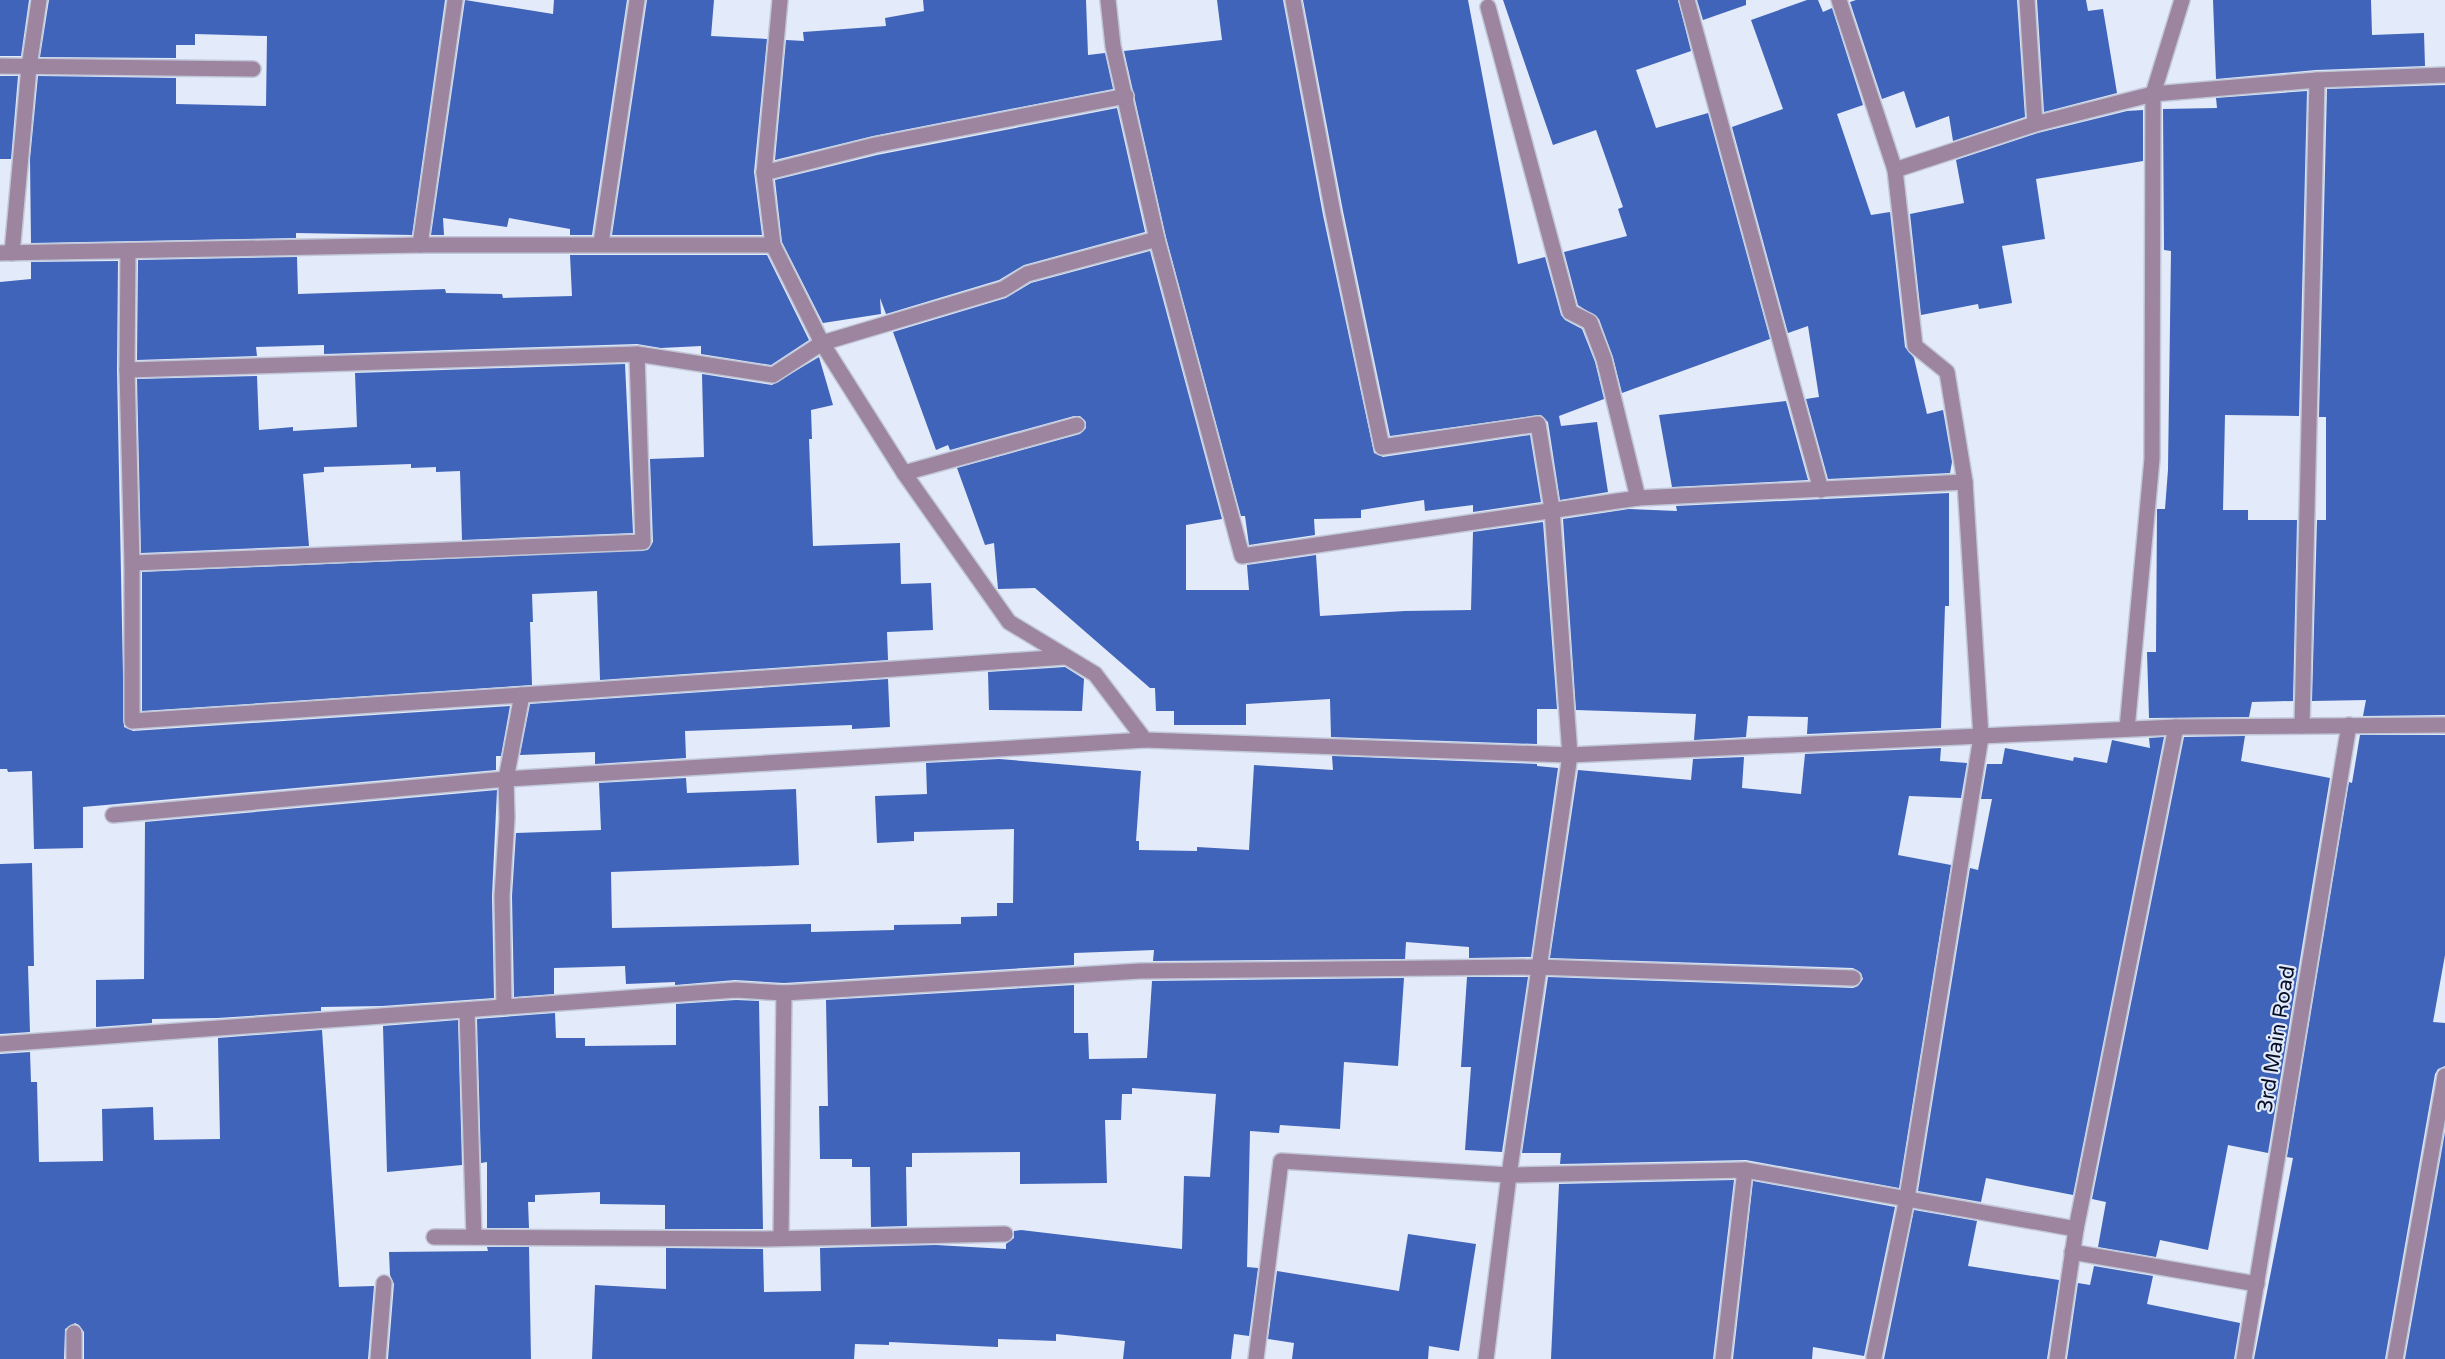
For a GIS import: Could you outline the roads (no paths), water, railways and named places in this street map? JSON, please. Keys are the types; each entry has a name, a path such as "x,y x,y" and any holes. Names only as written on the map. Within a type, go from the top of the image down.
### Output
{"street":[{"path":"39,0 6,253 420,245 773,244"},
{"path":"420,245 455,0"},
{"path":"601,243 637,0"},
{"path":"780,0 764,173 773,244 822,343 904,473 1009,622 1095,674 1145,740"},
{"path":"1108,0 1113,46 1157,239 1242,556 1638,498 1965,482"},
{"path":"1293,0 1333,213 1382,447 1538,424 1552,509 1570,755 1509,1175 1486,1359"},
{"path":"1687,0 1821,490"},
{"path":"1839,0 1895,170 1915,346 1947,372 1965,482 1981,737 1907,1198 1874,1357"},
{"path":"2027,0 2035,124"},
{"path":"2127,729 2152,459 2153,94 2182,0"},
{"path":"1488,7 1570,312 1590,322 1604,358 1638,498"},
{"path":"0,66 253,69"},
{"path":"1895,170 2035,124 2153,94 2317,80 2445,75"},
{"path":"2302,726 2317,80"},
{"path":"764,173 875,145 1126,96"},
{"path":"127,370 637,354 773,375 822,343 1003,289 1026,274 1157,239"},
{"path":"128,251 127,370 132,563 132,721 1065,657"},
{"path":"132,563 643,542 637,354"},
{"path":"904,473 1077,425"},
{"path":"504,1007 502,896 507,818 506,779 522,695"},
{"name":"3rd Main Road","path":"2244,1359 2349,725"},
{"path":"113,815 506,779 1145,740 1570,755 2176,727 2445,725"},
{"path":"2057,1359 2076,1229 2176,727"},
{"path":"0,1044 736,990 784,993 1140,971 1538,967 1853,978"},
{"path":"781,1237 784,993"},
{"path":"467,1010 474,1237"},
{"path":"2396,1359 2445,1076"},
{"path":"1256,1359 1281,1161 1509,1175 1745,1170 2076,1229"},
{"path":"1724,1359 1745,1170"},
{"path":"434,1237 781,1237 1005,1234"},
{"path":"2072,1252 2257,1284"},
{"path":"378,1359 384,1283"},
{"path":"74,1333 74,1359"}]}
